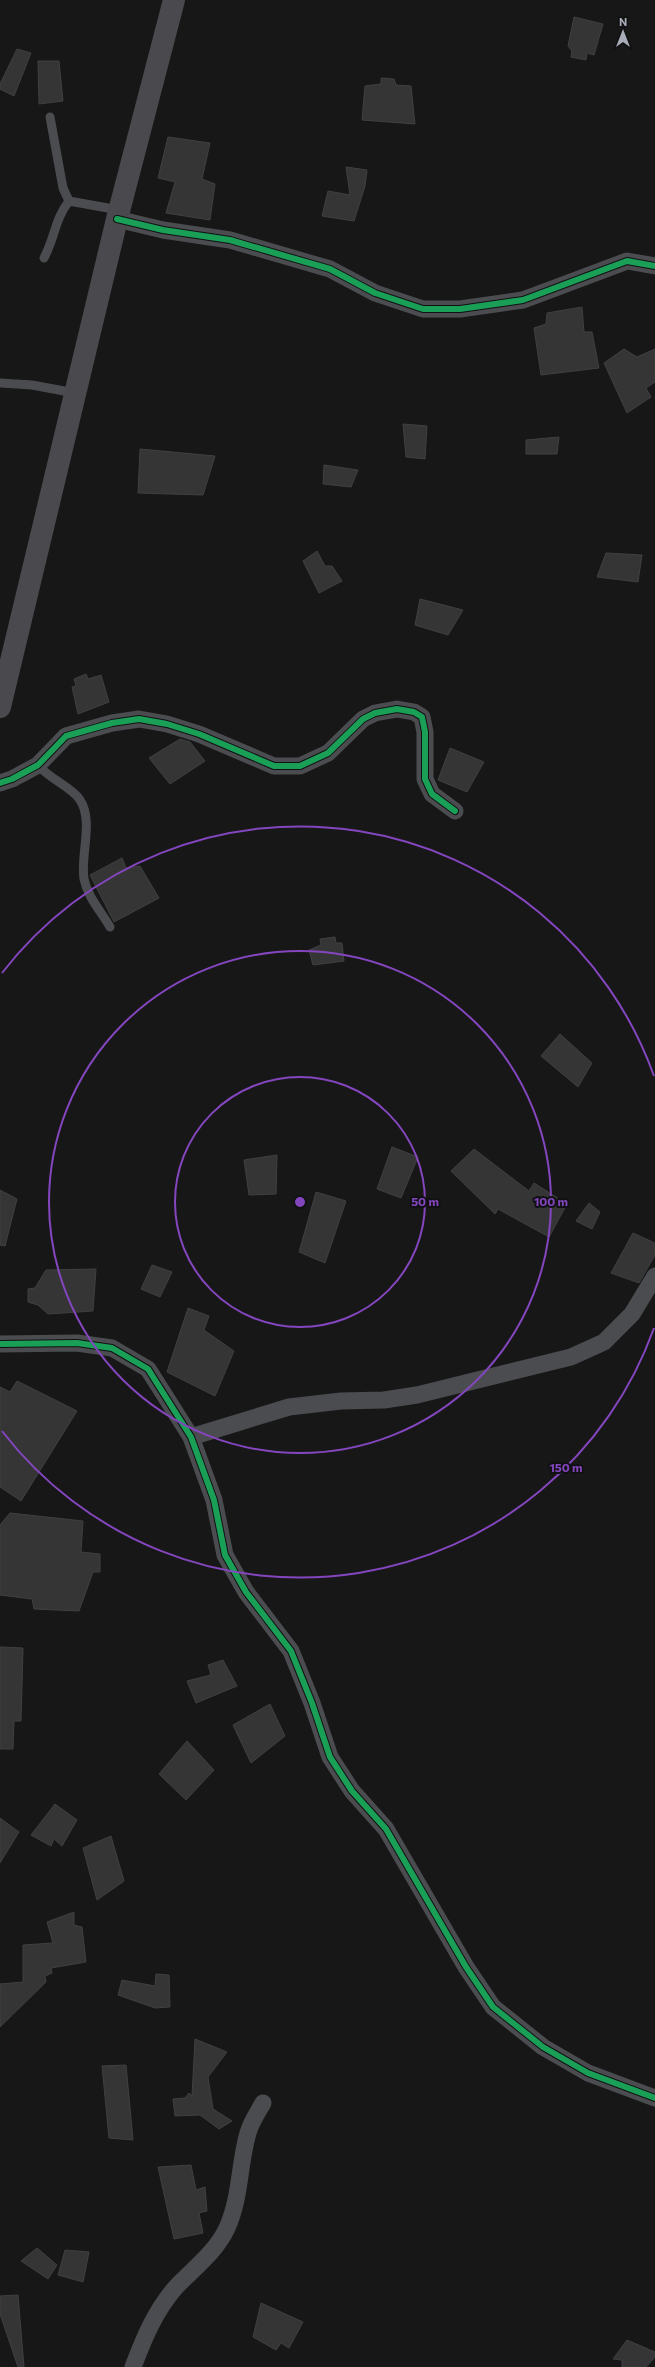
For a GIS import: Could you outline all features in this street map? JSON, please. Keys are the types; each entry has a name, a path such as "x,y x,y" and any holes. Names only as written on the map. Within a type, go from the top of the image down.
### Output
{"main road":[{"path":"0,707 5,667 75,393 118,215 174,0"}],"street":[{"path":"118,215 163,230 230,240 330,269 375,293 424,309 460,309 523,300 626,261 655,266"},
{"path":"0,782 12,779 38,765 66,736 112,723 139,719 167,724 199,734 274,766 300,766 328,753 363,718 375,713 397,709 414,712 422,717 425,732 425,779 432,794 454,810"},
{"path":"191,1437 290,1407 341,1401 384,1400 417,1395 571,1357 604,1342 632,1314 655,1276"},
{"path":"0,1344 77,1343 112,1348 148,1369 191,1437 214,1500 225,1555 246,1592 291,1650 330,1757 352,1791 386,1829 466,1967 492,2007 543,2047 588,2073 655,2098"},
{"path":"133,2367 145,2335 162,2304 177,2287 203,2263 227,2228 242,2179 248,2132 263,2103"}],"lane":[{"path":"50,117 63,188 69,200 118,215"},
{"path":"44,258 52,243 59,214 69,200"},
{"path":"0,383 32,385 75,393"},
{"path":"38,765 46,776 80,800 86,820 84,878 93,902 110,928"}],"building":[{"path":"574,17 603,24 594,55 587,53 586,60 571,57 572,51 568,46"},
{"path":"17,49 31,53 14,96 0,89 0,84"},
{"path":"38,61 59,61 63,101 39,104"},
{"path":"381,78 394,79 396,85 411,86 415,124 362,120 365,86 381,84"},
{"path":"168,137 210,143 202,179 215,184 210,220 166,213 175,182 158,178"},
{"path":"346,167 367,170 365,186 354,221 322,216 328,191 350,195"},
{"path":"582,307 584,332 592,332 599,368 541,375 534,328 546,324 547,313"},
{"path":"624,349 637,357 655,349 655,382 646,388 651,397 627,413 604,363"},
{"path":"403,424 427,426 425,459 406,457"},
{"path":"559,437 557,454 526,454 526,440"},
{"path":"140,449 215,456 203,495 138,493"},
{"path":"324,465 358,470 351,487 323,484"},
{"path":"317,551 325,566 332,566 342,581 319,593 303,561"},
{"path":"606,553 642,555 638,582 597,577"},
{"path":"420,599 463,610 448,635 415,625"},
{"path":"86,674 88,679 101,675 109,702 78,714 72,687 76,686 74,679"},
{"path":"180,739 190,742 205,761 170,784 149,758"},
{"path":"450,748 484,762 467,792 438,780"},
{"path":"122,858 126,868 140,866 159,898 114,922 90,875"},
{"path":"335,937 336,943 342,943 344,961 313,965 309,950 321,945 320,939"},
{"path":"560,1034 592,1063 578,1087 541,1056"},
{"path":"392,1147 418,1157 401,1198 377,1189"},
{"path":"474,1149 529,1191 534,1183 567,1204 549,1237 498,1209 495,1214 451,1171"},
{"path":"277,1155 276,1194 249,1195 244,1160"},
{"path":"0,1190 17,1199 5,1246 0,1245"},
{"path":"316,1192 346,1201 325,1263 299,1252"},
{"path":"589,1203 600,1212 592,1229 576,1221"},
{"path":"633,1233 655,1243 655,1255 639,1283 611,1273"},
{"path":"152,1265 172,1272 160,1297 141,1289"},
{"path":"96,1269 93,1311 48,1314 38,1305 28,1302 28,1289 35,1288 46,1270"},
{"path":"188,1308 209,1316 204,1330 234,1351 215,1396 167,1372"},
{"path":"17,1381 77,1411 21,1501 0,1487 0,1387 10,1392"},
{"path":"10,1513 83,1521 81,1552 100,1554 100,1572 93,1572 79,1611 34,1609 32,1599 0,1595 0,1525"},
{"path":"0,1647 23,1648 21,1721 14,1721 13,1749 0,1749"},
{"path":"223,1660 237,1686 196,1703 187,1681 211,1675 208,1665"},
{"path":"270,1704 285,1736 251,1763 233,1725"},
{"path":"187,1741 214,1770 186,1800 159,1774"},
{"path":"55,1804 77,1820 62,1846 54,1839 51,1846 31,1835"},
{"path":"0,1818 19,1832 0,1863"},
{"path":"111,1836 124,1881 97,1900 83,1848"},
{"path":"74,1912 74,1925 82,1927 86,1962 51,1968 52,1973 45,1976 46,1982 0,2027 0,1984 23,1982 23,1945 53,1943 47,1922"},
{"path":"156,1974 169,1975 170,2007 155,2008 118,1995 122,1980 155,1986"},
{"path":"195,2039 227,2052 208,2077 213,2109 232,2121 219,2129 200,2115 175,2116 173,2099 185,2098 189,2093 192,2096"},
{"path":"126,2065 133,2140 109,2138 102,2066"},
{"path":"191,2165 196,2190 205,2187 207,2211 199,2213 203,2233 174,2239 158,2167"},
{"path":"37,2248 57,2265 48,2279 21,2261"},
{"path":"65,2250 89,2252 83,2282 58,2275"},
{"path":"18,2295 24,2367 18,2367 0,2314 0,2296"},
{"path":"261,2303 303,2322 289,2348 281,2343 276,2350 253,2337"},
{"path":"627,2340 655,2352 655,2357 646,2367 622,2367 622,2360 613,2359"}],"cycle path":[{"path":"117,219 163,230 230,240 330,269 375,293 423,309 460,309 523,300 627,261 655,266"},
{"path":"0,783 12,779 38,765 66,736 112,723 139,719 167,724 199,734 274,766 300,766 328,753 363,719 375,713 397,709 414,712 422,717 425,732 425,779 432,794 455,811"},
{"path":"0,1344 77,1343 112,1348 148,1369 191,1437 214,1500 225,1555 246,1592 291,1651 312,1703 330,1757 352,1791 386,1829 466,1967 493,2007 543,2047 588,2073 655,2098"}]}
